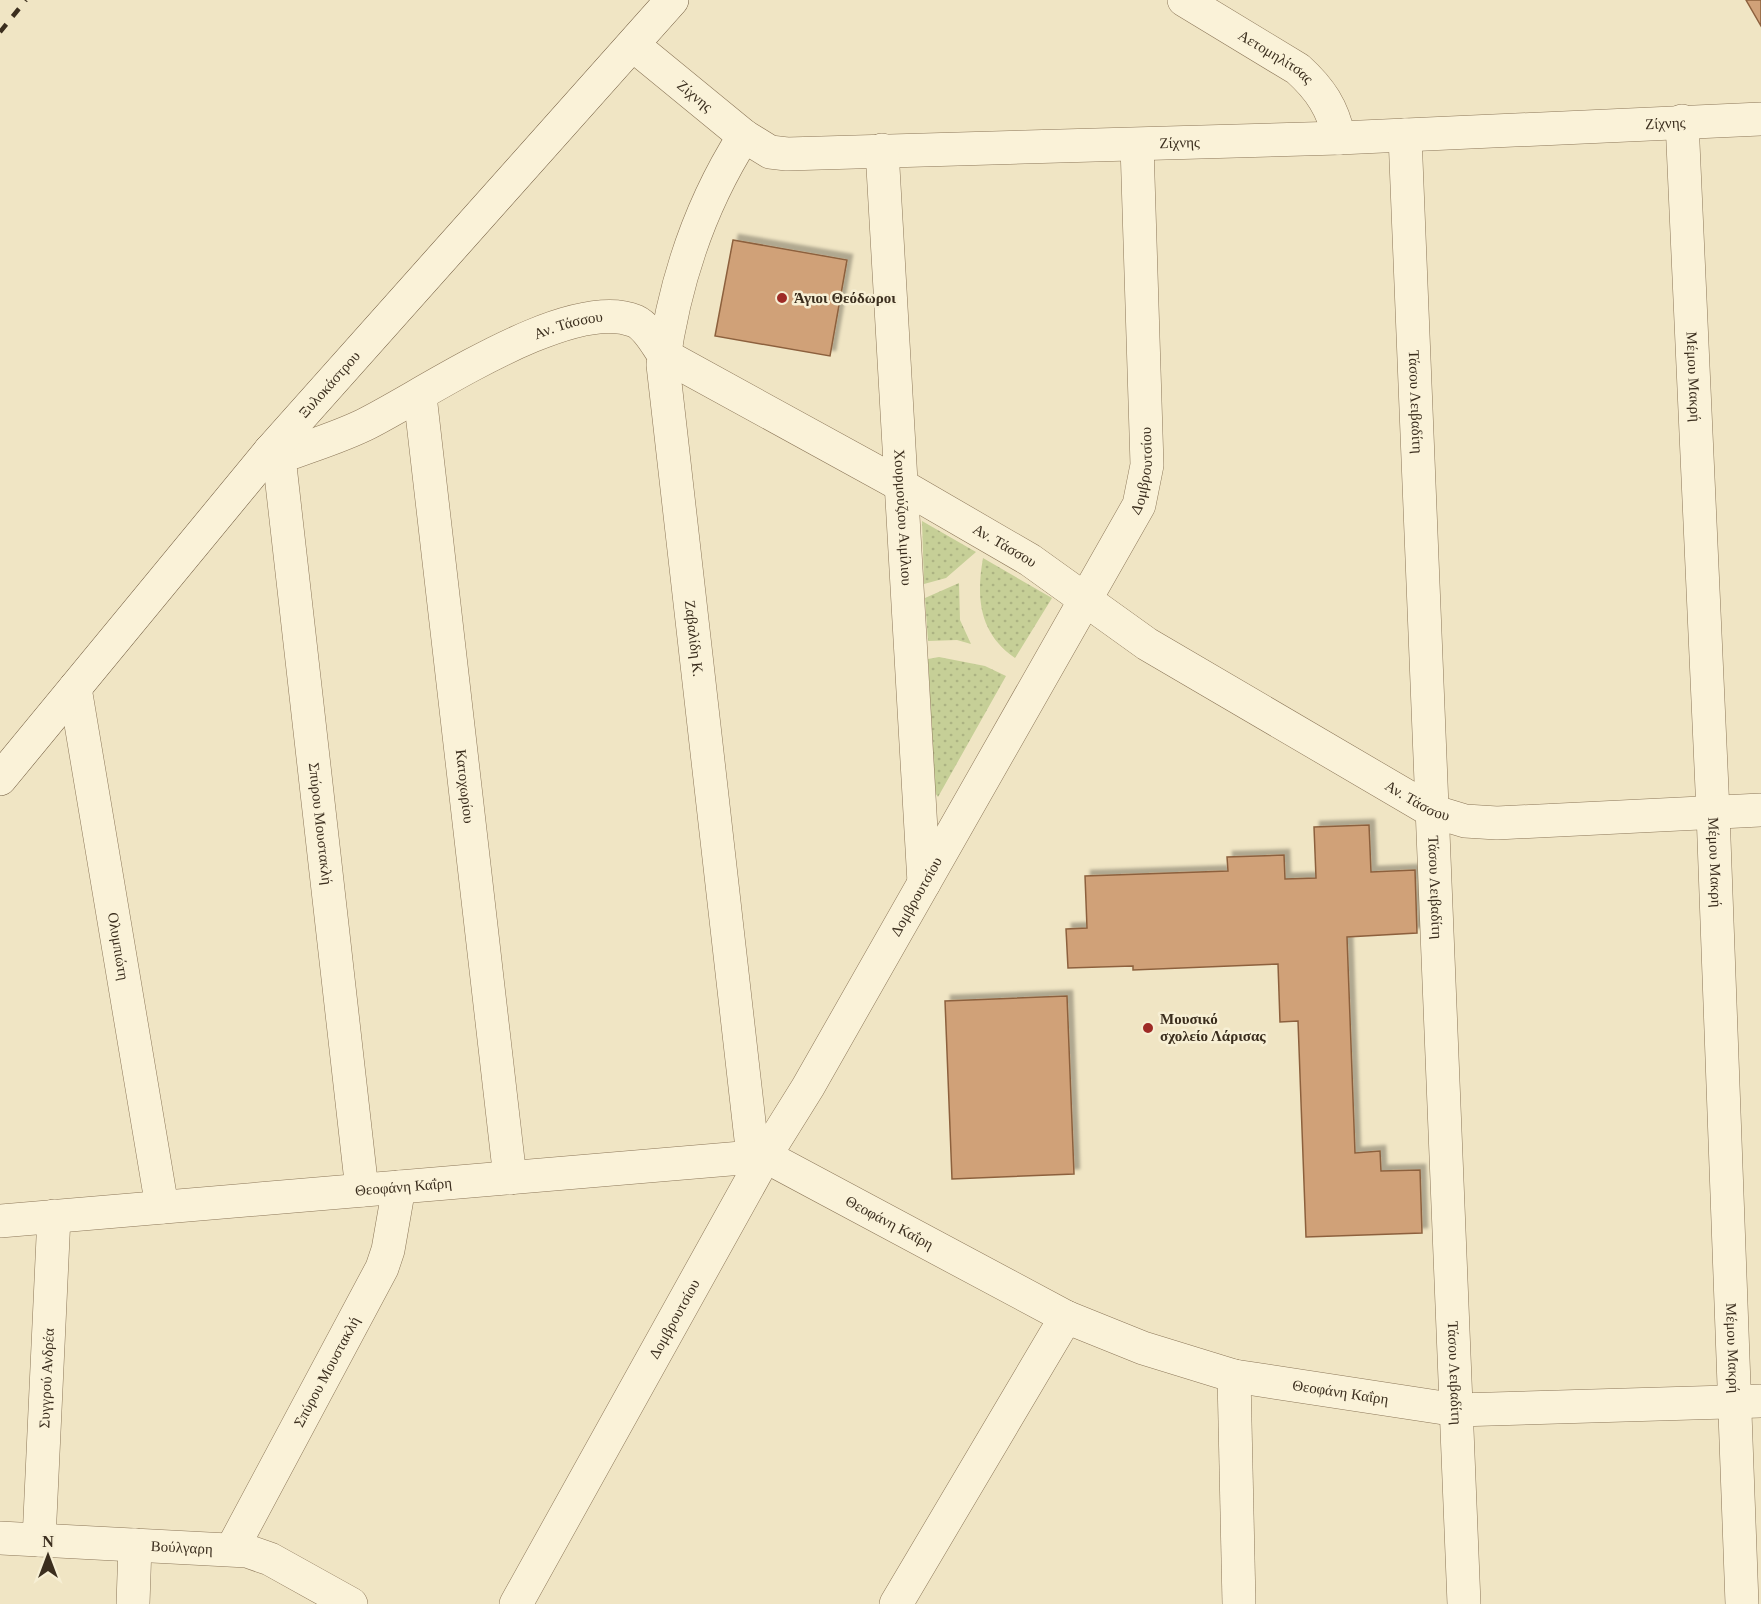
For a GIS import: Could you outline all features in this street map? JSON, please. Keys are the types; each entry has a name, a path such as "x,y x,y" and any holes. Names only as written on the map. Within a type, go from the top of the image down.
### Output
{"street":[{"name":"Ξυλοκάστρου","path":"0,779 470,224 672,0"},
{"name":"Αετομηλίτσας","path":"1184,0 1298,69 1312,81 1334,113 1339,138"},
{"name":"Ζίχνης","path":"633,45 744,136 770,152 787,154 1339,138 1761,119"},
{"name":"Μέμου Μακρή","path":"1683,121 1713,812 1748,1402 1742,1604"},
{"name":"Τάσου Λειβαδίτη","path":"1405,135 1464,1604"},
{"name":"Ζαβαλίδη Κ.","path":"744,136 716,183 694,235 664,355 663,379 759,1157"},
{"name":"Δομβρουτσίου","path":"516,1604 759,1157 924,883 1139,505 1146,479 1137,145"},
{"name":"Χουρμούζιου Αιμίλιου","path":"882,150 899,484 924,883"},
{"name":"Αν. Τάσσου","path":"274,454 362,426 506,348 552,328 587,319 609,317 637,322 645,328 664,355 899,484 1039,565 1147,645 1432,811 1481,823 1761,810"},
{"name":"Κατοχωρίου","path":"420,396 510,1178"},
{"name":"Σπύρου Μουστακλή","path":"274,454 362,1190"},
{"name":"Ολυμπιώτη","path":"75,688 162,1207"},
{"name":"Θεοφάνη Καΐρη","path":"0,1221 759,1157 1066,1317 1143,1348 1234,1377 1457,1410 1748,1402"},
{"name":"Σπύρου Μουστακλή","path":"232,1549 382,1268 388,1250 399,1187"},
{"name":"Συγγρού Ανδρέα","path":"39,1540 54,1216"},
{"path":"896,1604 1066,1317"},
{"path":"1234,1377 1239,1604"},
{"name":"Βούλγαρη","path":"0,1538 232,1549 270,1558 351,1604"},
{"path":"134,1604 135,1545"}],"green space":[{"path":"922,521 976,552 946,578 924,584"},
{"path":"983,558 1052,598 1015,658 994,637 983,614 980,587"},
{"path":"959,583 960,620 971,644 957,640 928,641 925,598"},
{"path":"939,657 985,666 1006,676 938,797 935,793 928,659"}],"building":[{"path":"1746,0 1761,0 1761,26"},
{"name":"Άγιοι Θεόδωροι","path":"733,240 847,260 830,356 715,336"},
{"path":"1369,825 1371,872 1415,870 1417,933 1347,937 1355,1153 1380,1151 1381,1171 1420,1170 1422,1233 1306,1237 1298,1021 1280,1022 1278,964 1133,970 1133,966 1068,968 1066,929 1087,928 1085,876 1228,871 1227,857 1284,855 1285,879 1316,878 1314,827"},
{"path":"1067,996 1074,1174 952,1179 945,1001"}],"railway":[{"path":"0,32 26,0"}],"place":[{"name":"Άγιοι Θεόδωροι","path":"782,298"},
{"name":"Μουσικό σχολείο Λάρισας","path":"1148,1028"}]}
